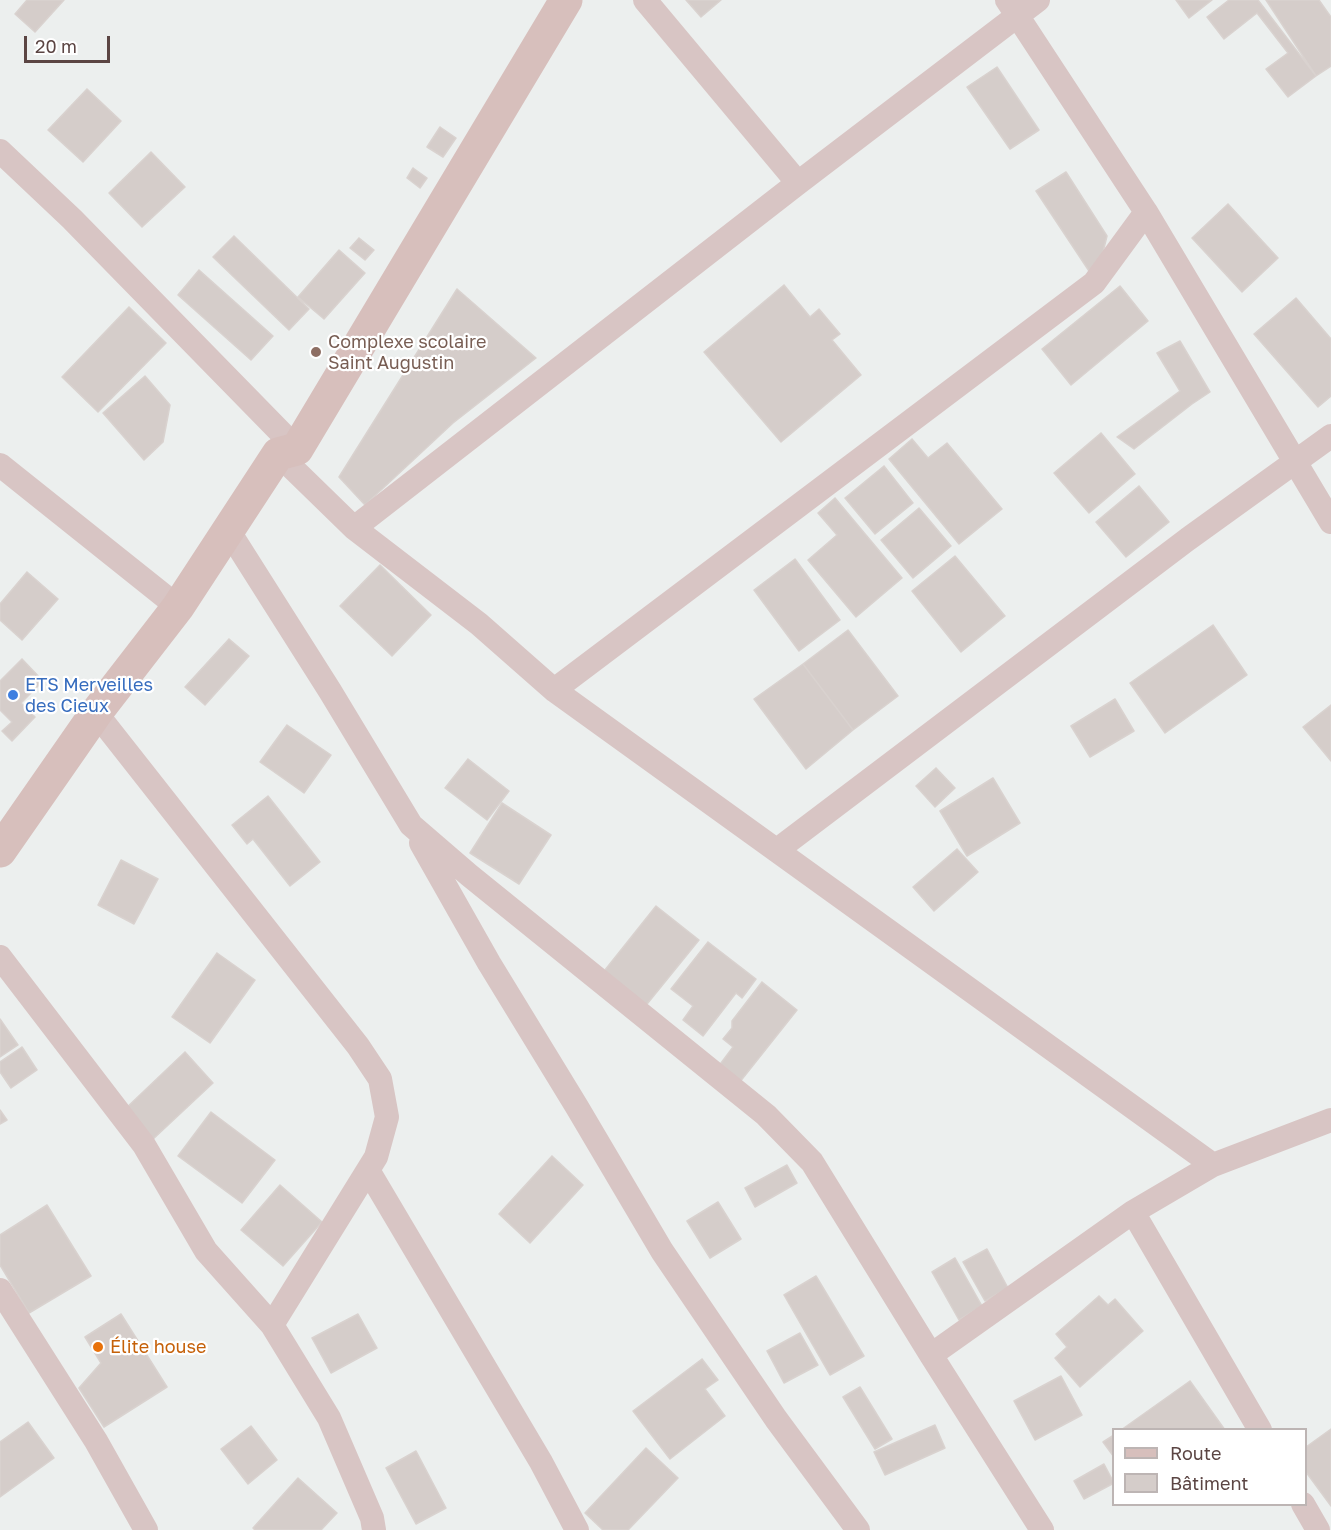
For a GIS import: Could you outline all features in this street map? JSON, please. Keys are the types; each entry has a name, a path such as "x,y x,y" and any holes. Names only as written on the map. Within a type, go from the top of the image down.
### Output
{"main road":[{"path":"0,851 96,713 178,607 228,530 287,451 566,0"}],"street":[{"path":"645,0 798,183"},
{"path":"354,528 798,183 1012,8 1038,0"},
{"path":"1012,8 1146,212 1331,522"},
{"path":"0,151 72,219 287,451 354,528 479,624 554,690 1213,1165"},
{"path":"554,690 1094,283 1146,212"},
{"path":"777,850 1188,539 1331,436"},
{"path":"0,465 178,607"},
{"path":"228,530 330,691 411,825 489,963 578,1107 662,1251 776,1419 858,1530"},
{"path":"96,713 351,1037 380,1079 387,1117 376,1157 273,1325"},
{"path":"411,825 477,882 766,1115 812,1162 1042,1530"},
{"path":"0,957 144,1145 206,1251 273,1325 329,1418 372,1518 374,1530"},
{"path":"931,1355 1133,1212 1213,1165 1331,1120"},
{"path":"368,1170 542,1462 577,1530"},
{"path":"1133,1212 1259,1428"},
{"path":"0,1290 96,1441 146,1530"},
{"path":"1305,1506 1318,1530"}],"building":[{"path":"27,0 64,0 35,32 15,14"},
{"path":"686,0 721,0 701,17"},
{"path":"1176,0 1212,0 1189,18"},
{"path":"1229,0 1258,0 1316,76 1288,97 1266,69 1288,53 1257,13 1224,39 1207,17"},
{"path":"1266,0 1319,0 1331,17 1331,66 1316,76"},
{"path":"997,67 1039,130 1010,149 967,87"},
{"path":"87,89 121,121 83,162 48,130"},
{"path":"440,127 456,138 443,157 427,147"},
{"path":"151,152 185,187 142,227 109,193"},
{"path":"413,168 427,178 420,188 407,178"},
{"path":"1066,172 1107,236 1100,264 1089,271 1036,191"},
{"path":"1228,204 1278,258 1242,292 1192,238"},
{"path":"234,236 309,309 289,330 213,257"},
{"path":"359,238 374,250 365,260 350,248"},
{"path":"339,250 365,273 324,319 298,297"},
{"path":"199,270 273,336 251,360 178,295"},
{"path":"784,285 810,317 819,309 840,334 832,340 861,375 781,442 704,352"},
{"path":"1120,286 1148,321 1071,385 1042,349"},
{"path":"457,289 536,358 453,423 365,505 339,477"},
{"path":"1296,298 1331,339 1331,396 1318,407 1254,334"},
{"path":"129,307 166,343 98,412 62,377"},
{"path":"1180,341 1210,392 1134,449 1117,437 1180,391 1157,353"},
{"path":"145,376 170,405 163,442 144,460 103,413"},
{"path":"1101,433 1135,474 1089,513 1054,473"},
{"path":"912,439 928,458 947,443 1002,509 959,544 889,459"},
{"path":"884,466 913,503 875,534 845,498"},
{"path":"1139,486 1169,522 1126,557 1096,522"},
{"path":"835,498 902,578 856,617 808,560 837,535 818,513"},
{"path":"919,508 951,546 913,578 881,540"},
{"path":"955,556 1005,616 961,652 912,591"},
{"path":"795,559 840,620 799,651 754,590"},
{"path":"380,565 431,615 392,656 340,606"},
{"path":"27,572 58,599 22,640 0,620 0,604"},
{"path":"1213,625 1247,675 1165,733 1130,683"},
{"path":"848,630 898,696 853,730 803,664"},
{"path":"229,639 249,656 205,705 185,687"},
{"path":"22,659 43,681 21,703 35,717 12,741 2,731 12,722 0,710 0,681"},
{"path":"803,664 853,730 806,769 754,699"},
{"path":"1115,699 1134,731 1090,757 1071,726"},
{"path":"1331,705 1331,761 1303,727"},
{"path":"287,725 331,755 304,793 260,762"},
{"path":"468,759 509,791 487,820 445,788"},
{"path":"936,768 955,788 935,807 916,786"},
{"path":"993,778 1020,823 967,856 940,811"},
{"path":"268,796 320,862 290,886 253,839 247,844 232,825"},
{"path":"502,803 551,835 519,884 470,853"},
{"path":"957,849 978,872 934,911 913,887"},
{"path":"121,860 158,879 134,924 98,905"},
{"path":"656,906 699,940 643,1009 601,975"},
{"path":"708,942 756,979 742,998 736,993 703,1036 683,1020 693,1006 671,989"},
{"path":"217,953 255,980 210,1043 172,1017"},
{"path":"762,982 797,1010 739,1083 718,1067 733,1047 723,1039 732,1028 732,1021"},
{"path":"0,1019 18,1045 0,1057"},
{"path":"22,1047 37,1070 11,1088 0,1072 0,1062"},
{"path":"185,1052 213,1083 151,1141 123,1111"},
{"path":"0,1110 7,1120 0,1124"},
{"path":"211,1112 275,1160 242,1203 178,1156"},
{"path":"552,1156 583,1185 530,1243 499,1214"},
{"path":"787,1165 797,1183 755,1207 745,1188"},
{"path":"280,1185 322,1222 283,1266 241,1230"},
{"path":"718,1202 741,1239 710,1258 687,1221"},
{"path":"47,1205 91,1276 29,1313 0,1265 0,1235"},
{"path":"987,1249 1008,1288 985,1301 963,1262"},
{"path":"955,1258 982,1306 959,1320 932,1272"},
{"path":"816,1276 864,1356 830,1375 784,1295"},
{"path":"1099,1296 1108,1305 1115,1299 1143,1331 1080,1387 1055,1358 1067,1347 1056,1334"},
{"path":"121,1314 167,1387 104,1427 79,1388 101,1363 85,1337"},
{"path":"358,1314 377,1348 331,1373 312,1338"},
{"path":"800,1333 818,1365 784,1383 767,1351"},
{"path":"702,1359 718,1380 705,1389 725,1416 670,1459 633,1411"},
{"path":"1061,1376 1082,1415 1035,1440 1014,1401"},
{"path":"1190,1381 1224,1428 1124,1428"},
{"path":"860,1387 892,1439 875,1449 843,1397"},
{"path":"28,1422 54,1458 0,1497 0,1442"},
{"path":"935,1425 945,1448 885,1475 874,1452"},
{"path":"251,1426 277,1460 248,1484 221,1449"},
{"path":"1331,1429 1331,1506 1307,1473 1307,1446"},
{"path":"1112,1436 1112,1454 1103,1442"},
{"path":"646,1448 678,1478 628,1530 603,1530 585,1513"},
{"path":"416,1451 446,1508 416,1524 386,1468"},
{"path":"1104,1464 1112,1479 1112,1484 1084,1499 1074,1481"},
{"path":"298,1478 337,1513 321,1530 255,1530 253,1528"}],"place":[{"name":"Complexe scolaire Saint Augustin","path":"316,352"},
{"name":"ETS Merveilles des Cieux","path":"13,695"},
{"name":"Élite house","path":"98,1347"}]}
